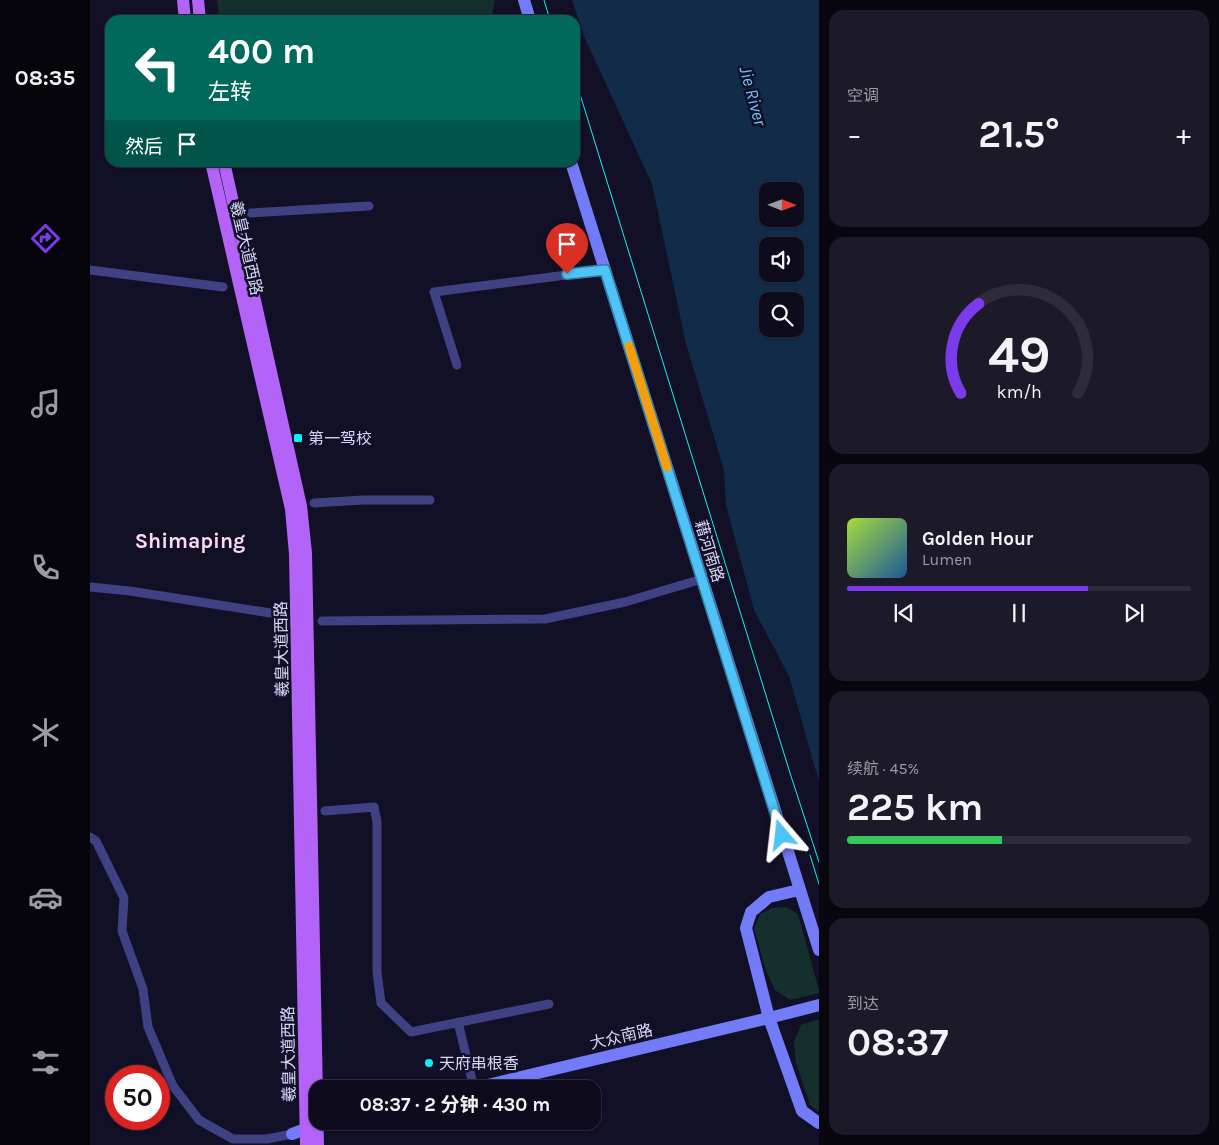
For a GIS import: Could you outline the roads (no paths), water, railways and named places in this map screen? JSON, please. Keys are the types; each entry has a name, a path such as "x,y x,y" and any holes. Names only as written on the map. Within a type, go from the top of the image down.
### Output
{"main road":[{"path":"182,0 184,15"},
{"path":"198,0 200,15"},
{"path":"524,0 528,15"},
{"name":"羲皇大道西路","path":"212,167 291,509 294,545 311,1080"},
{"name":"羲皇大道西路","path":"225,167 299,497 306,553 312,1080"},
{"name":"藉河南路","path":"573,167 819,950"},
{"path":"799,890 769,897 751,912 746,928 802,1111 819,1123"},
{"path":"774,1016 819,1005"},
{"path":"774,1016 819,1010"},
{"name":"大众南路","path":"506,1080 774,1016"},
{"path":"292,1134 309,1128"},
{"name":"羲皇大道西路","path":"306,1145 311,1130"},
{"name":"羲皇大道西路","path":"313,1130 318,1145"}],"street":[{"path":"250,213 369,206"},
{"path":"90,270 223,287"},
{"path":"457,365 434,292 605,270"},
{"path":"314,503 363,500 430,500"},
{"path":"322,621 545,619 626,602 702,579"},
{"path":"90,588 130,591 278,614"},
{"path":"325,811 374,807 377,822 377,972 381,1003 410,1032 550,1004"},
{"path":"90,837 96,841 124,898 122,931 142,989 148,1027 173,1086 199,1120 233,1140 267,1139 292,1134"},
{"path":"458,1022 471,1080"}],"water":[{"name":"Jie River","path":"572,0 819,0 819,782 789,676 754,610 726,505 724,470 686,344 652,184 584,36 580,24 580,15 577,15"}],"tram line":[{"path":"544,0 548,15"},
{"path":"580,94 819,862"},
{"path":"810,855 819,884"}],"place":[{"name":"第一驾校","path":"298,438"},
{"name":"天府串根香","path":"429,1063"}],"district":[{"name":"Shimaping","path":"190,541"}]}
